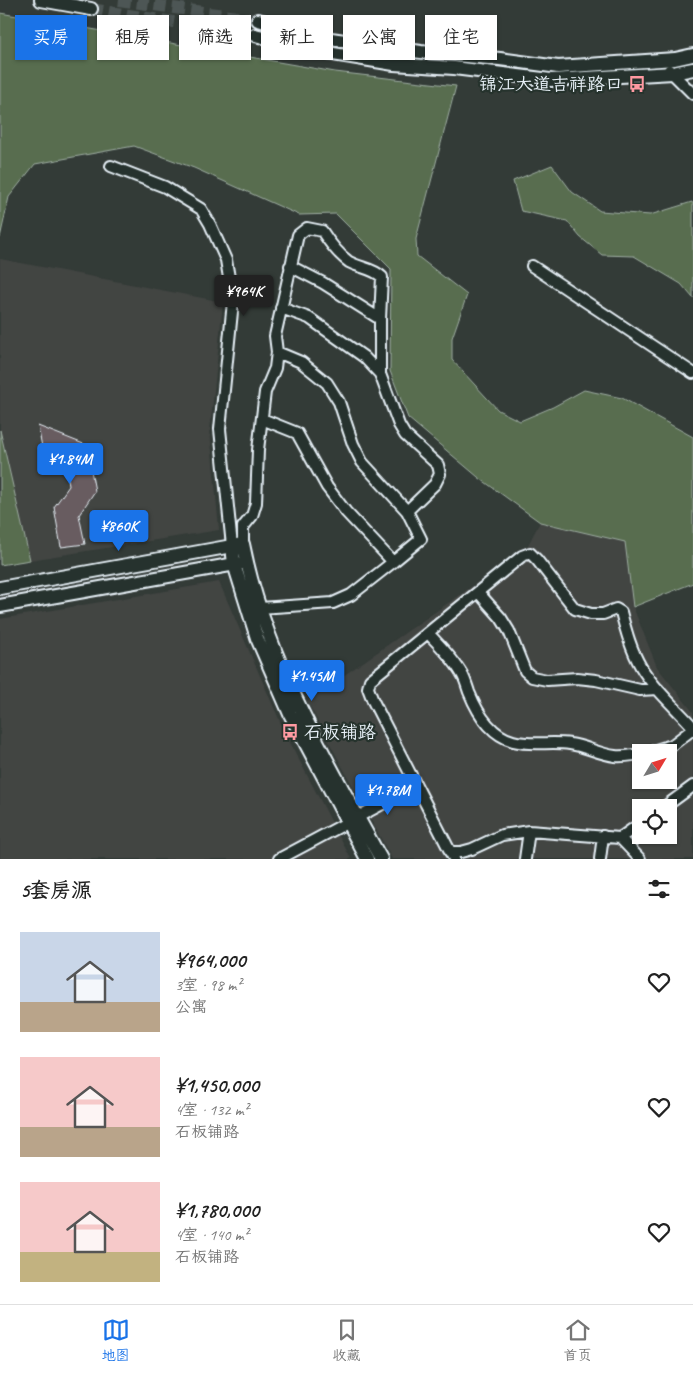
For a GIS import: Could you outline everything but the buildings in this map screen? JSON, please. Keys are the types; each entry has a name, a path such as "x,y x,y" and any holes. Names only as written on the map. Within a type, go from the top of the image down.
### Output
{"main road":[{"path":"41,0 91,9"},
{"path":"258,20 331,38 421,52 500,59 558,67 675,59 693,55"},
{"path":"255,35 327,54 394,64 454,68 551,80 673,74 693,69"},
{"path":"238,545 247,563 268,634 300,709 353,821 366,859"},
{"path":"238,545 234,564 257,638 290,714 353,821 380,859"},
{"path":"0,588 238,545"},
{"path":"0,606 247,563"}],"street":[{"path":"659,60 693,94"},
{"path":"111,166 165,187 201,209 226,260 233,302 220,429 238,545"},
{"path":"238,545 243,527 252,516 256,503 258,450 265,392 275,368 277,352 275,336 298,235 307,228 322,231 332,246 350,262 378,273 382,278 380,374 399,425 405,435 438,465 440,474 435,484 408,511"},
{"path":"290,266 323,283 380,319"},
{"path":"532,266 693,373"},
{"path":"281,308 309,318 364,357 380,374"},
{"path":"260,608 334,603 351,595 421,539 408,511 362,462 353,444 339,402 327,383 301,362 277,352"},
{"path":"262,419 296,433 327,487 346,512 393,562"},
{"path":"640,859 620,838 529,831 502,835 452,856 373,701 368,688 370,680 522,556 530,553 575,609 591,614 603,614 616,608 620,612 628,638 641,668 693,728 674,744"},
{"path":"478,592 502,618 524,670 532,677 547,680 577,678 596,680 640,690 658,689"},
{"path":"428,633 452,658 487,724 502,736 513,741 535,744 558,742 576,745 612,756 632,756"},
{"path":"280,859 416,786"},
{"path":"675,799 693,786"},
{"path":"620,838 632,829"},
{"path":"525,859 529,831"},
{"path":"600,859 603,836"}],"shaded area":[{"path":"0,259 223,302 210,430 219,530 30,560 0,430"},
{"path":"540,522 625,542 633,607 657,667 693,712 693,859 392,859 307,701 526,549"},
{"path":"219,582 285,733 351,859 0,859 0,619"}],"green space":[{"path":"0,13 15,16 15,60 87,60 87,28 97,30 97,60 169,60 169,43 179,45 179,60 251,60 251,57 335,72 456,86 416,239 417,256 467,295 452,338 452,360 498,410 520,421 553,407 584,390 622,398 693,437 693,583 633,607 625,542 540,522 478,477 408,418 390,371 391,269 336,214 299,215 194,168 134,146 35,164 9,197 0,238"},
{"path":"552,165 572,192 600,211 650,215 692,202 693,298 681,284 634,256 602,255 580,237 567,221 521,211 513,181"},
{"path":"0,430 30,560 0,565"}],"tunnel":[{"path":"119,0 258,20"},
{"path":"91,9 255,35"}],"place":[{"name":"锦江大道吉祥路口","path":"637,84"},
{"name":"石板铺路","path":"290,732"}]}
